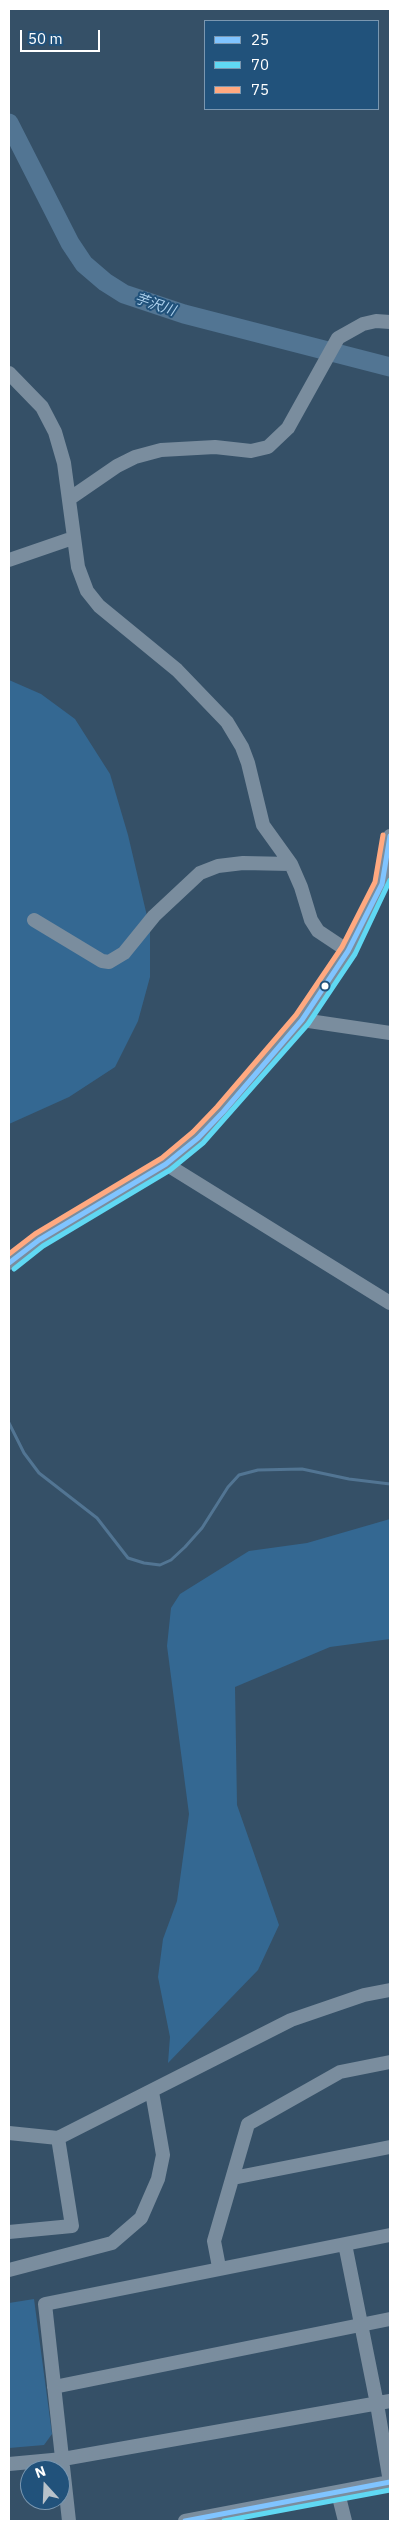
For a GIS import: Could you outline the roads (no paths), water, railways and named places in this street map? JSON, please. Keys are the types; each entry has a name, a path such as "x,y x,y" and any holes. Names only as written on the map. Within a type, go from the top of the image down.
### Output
{"street":[{"path":"69,499 117,466 135,457 161,450 215,447 252,451 268,447 288,428 327,361 334,342 363,324 376,321 390,322"},
{"path":"9,373 42,407 55,432 64,463 73,538 82,581 92,598 176,670 209,701 227,722 236,736 248,764 263,825 291,864 301,887 306,908 318,931 348,951"},
{"path":"9,560 73,538"},
{"path":"9,1263 38,1240 166,1164 198,1138 302,1020 348,951 382,884 390,836"},
{"path":"34,920 108,962 124,953 154,916 200,873 218,866 243,862 291,864"},
{"path":"302,1020 390,1033"},
{"path":"166,1164 390,1303"},
{"path":"9,2133 58,2138 291,2020 364,1996 390,1990"},
{"path":"219,2267 214,2241 248,2124 340,2072 390,2062"},
{"path":"9,2270 35,2265 112,2243 141,2218 158,2180 163,2155 152,2092"},
{"path":"9,2232 72,2226 58,2138"},
{"path":"233,2178 390,2147"},
{"path":"69,2521 45,2304 219,2267 390,2235"},
{"path":"185,2521 390,2482 384,2402 360,2326 345,2244"},
{"path":"54,2387 390,2320"},
{"path":"9,2464 63,2459 384,2402"},
{"path":"338,2493 345,2521"}],"waterway":[{"name":"芋沢川","path":"9,123 70,243 84,264 105,282 124,294 184,314 390,367"},
{"path":"9,1423 24,1453 39,1473 97,1518 128,1558 144,1563 160,1565 171,1560 202,1528 228,1487 239,1475 258,1470 302,1469 349,1479 390,1484"}]}
